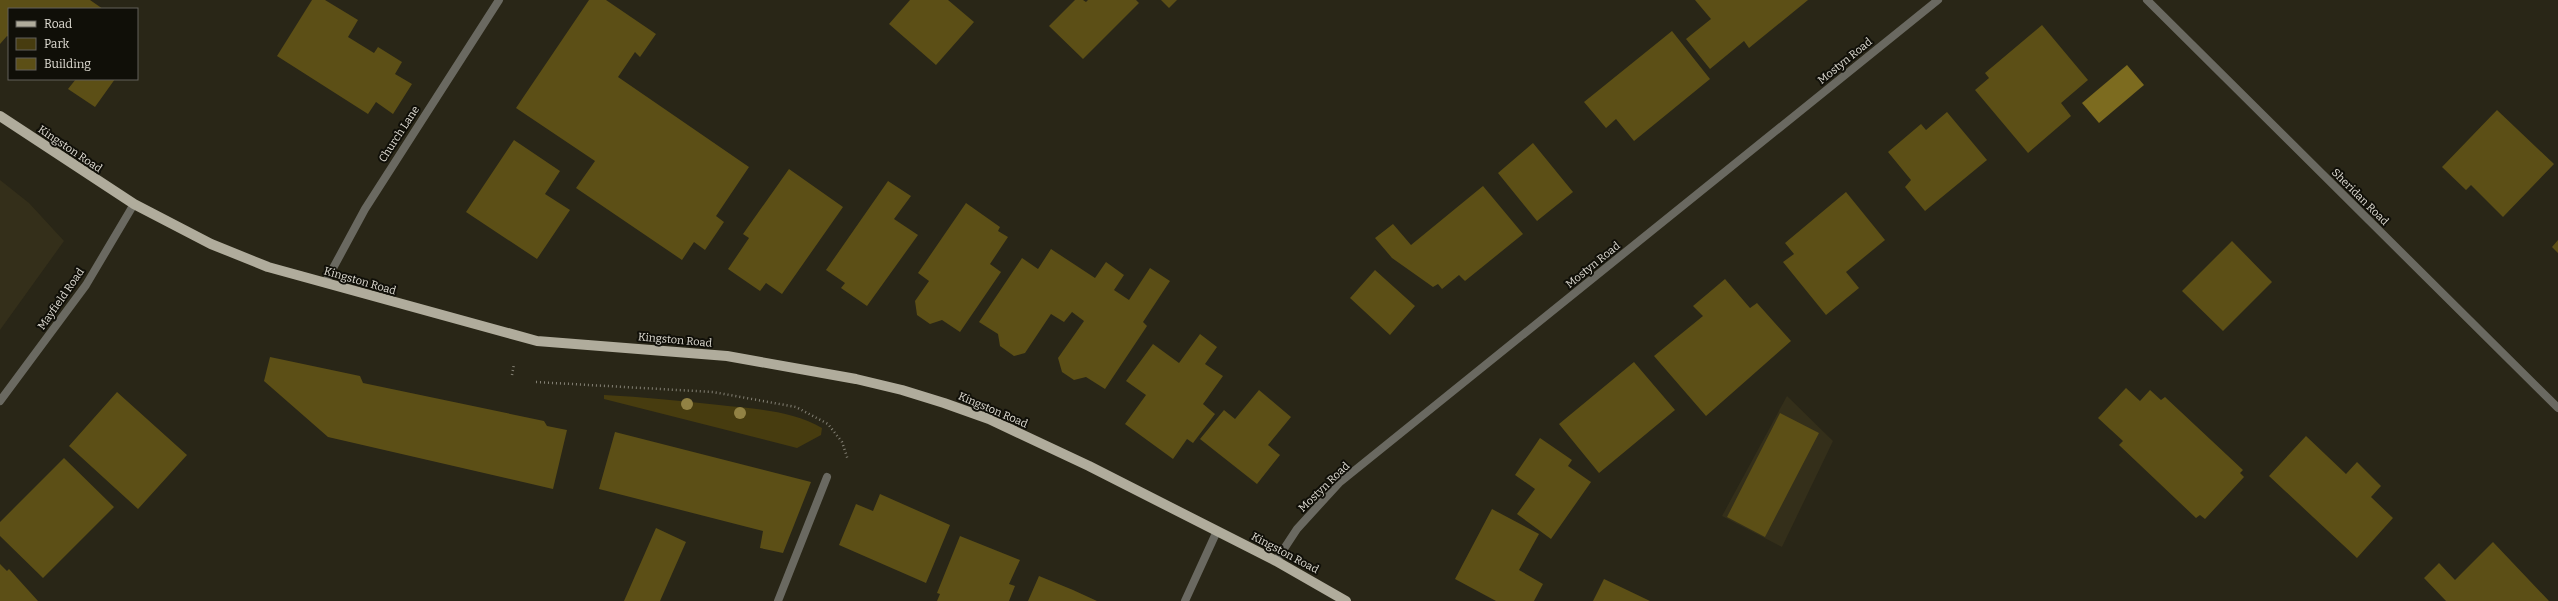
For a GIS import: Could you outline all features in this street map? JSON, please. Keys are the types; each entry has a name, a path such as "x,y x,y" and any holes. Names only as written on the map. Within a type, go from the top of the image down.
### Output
{"main road":[{"name":"Kingston Road","path":"0,116 134,204 211,244 268,267 537,341 727,356 902,390 989,419 1276,561 1346,601"}],"street":[{"name":"Church Lane","path":"325,283 365,209 499,0"},
{"name":"Mostyn Road","path":"1276,561 1297,529 1339,483 1938,0"},
{"name":"Sheridan Road","path":"2147,0 2558,408"},
{"name":"Mayfield Road","path":"0,401 86,285 134,204"},
{"path":"778,601 827,477"},
{"path":"1185,601 1217,531"}],"path":[{"path":"536,382 713,392 796,407 828,424 837,435"}],"shaded area":[{"path":"2127,65 2144,85 2099,123 2082,103"},
{"path":"0,180 29,203 64,241 0,330"},
{"path":"1787,396 1833,441 1782,547 1722,516"}],"green space":[{"path":"604,395 772,411 798,417 810,422 822,428 821,435 797,448 604,399"}],"building":[{"path":"0,0 90,0 102,8 8,8 8,36 0,44"},
{"path":"312,0 325,0 358,20 348,37 374,53 378,47 402,62 395,74 412,84 393,114 376,102 368,114 277,56"},
{"path":"589,0 606,0 656,34 640,57 635,52 618,77 749,167 716,216 724,222 705,250 694,242 682,260 576,188 595,161 516,108"},
{"path":"910,0 948,0 974,22 936,65 889,24"},
{"path":"1075,0 1083,0 1086,2 1088,0 1136,0 1139,3 1083,59 1049,26"},
{"path":"1161,0 1177,0 1169,8"},
{"path":"1695,0 1808,0 1749,48 1744,41 1710,69 1686,39 1711,19"},
{"path":"2042,25 2088,80 2061,103 2071,116 2028,153 1975,90 1989,78 1985,73"},
{"path":"1672,31 1710,79 1634,141 1616,119 1606,128 1584,102"},
{"path":"75,80 114,80 95,107 68,89"},
{"path":"2497,110 2554,164 2503,217 2471,185 2466,190 2442,167"},
{"path":"1947,112 1987,160 1925,211 1905,187 1911,180 1888,152 1921,124 1926,130"},
{"path":"514,140 560,171 545,194 570,210 537,259 466,212"},
{"path":"1533,143 1573,192 1537,221 1498,173"},
{"path":"789,169 843,207 782,294 766,283 760,291 728,269 749,238 743,234"},
{"path":"888,181 911,196 894,219 918,235 867,306 841,288 845,283 826,270"},
{"path":"1483,186 1523,234 1465,281 1459,275 1442,289 1438,284 1433,287 1392,258 1375,238 1393,224 1411,245"},
{"path":"1846,192 1885,240 1846,272 1859,288 1826,315 1783,262 1794,254 1785,243"},
{"path":"966,203 1000,227 998,231 1008,237 990,264 1001,272 960,332 942,320 930,324 917,315 915,301 929,281 918,273"},
{"path":"2558,240 2558,253 2552,247"},
{"path":"2232,241 2272,282 2223,331 2182,291"},
{"path":"1051,249 1095,278 1106,262 1124,275 1114,290 1129,300 1150,268 1170,281 1143,322 1147,326 1105,389 1086,377 1074,380 1062,372 1058,358 1084,321 1072,312 1064,322 1051,314 1025,353 1014,356 1000,346 998,334 979,322 1022,258 1038,269"},
{"path":"1375,270 1415,306 1390,335 1350,298"},
{"path":"1725,279 1750,308 1757,303 1791,341 1706,416 1654,356 1703,316 1693,306"},
{"path":"1200,334 1217,347 1205,364 1223,376 1203,404 1215,414 1193,443 1187,439 1173,459 1125,424 1146,395 1126,381 1153,344 1179,363"},
{"path":"270,357 360,376 363,383 544,421 547,426 567,430 553,489 328,437 264,381"},
{"path":"1634,362 1675,410 1599,473 1559,424"},
{"path":"2126,388 2140,401 2150,390 2161,400 2165,397 2243,470 2240,473 2244,477 2205,519 2200,515 2196,518 2119,445 2123,441 2098,418"},
{"path":"1259,390 1291,417 1268,445 1280,455 1257,484 1200,439 1224,410 1235,419"},
{"path":"117,392 187,455 138,509 69,446"},
{"path":"1780,413 1819,433 1765,537 1727,517"},
{"path":"615,432 811,482 783,553 760,548 763,531 599,489"},
{"path":"2306,436 2346,474 2357,462 2381,486 2371,497 2393,518 2357,558 2269,476"},
{"path":"1540,438 1572,460 1568,466 1591,482 1551,539 1517,514 1535,489 1515,475"},
{"path":"64,458 114,507 43,578 0,536 0,522"},
{"path":"880,494 950,525 926,583 839,545 856,504 873,511"},
{"path":"1492,509 1539,534 1519,570 1543,584 1534,601 1496,601 1455,579"},
{"path":"656,528 686,542 660,601 624,601"},
{"path":"960,536 1020,560 1009,584 1015,586 1009,601 937,601 940,594 937,593"},
{"path":"2493,542 2549,601 2446,601 2424,578 2439,563 2455,580"},
{"path":"0,564 7,571 9,569 38,601 0,601"},
{"path":"1039,576 1073,590 1097,601 1028,601"},
{"path":"1604,579 1650,601 1593,601"}]}
